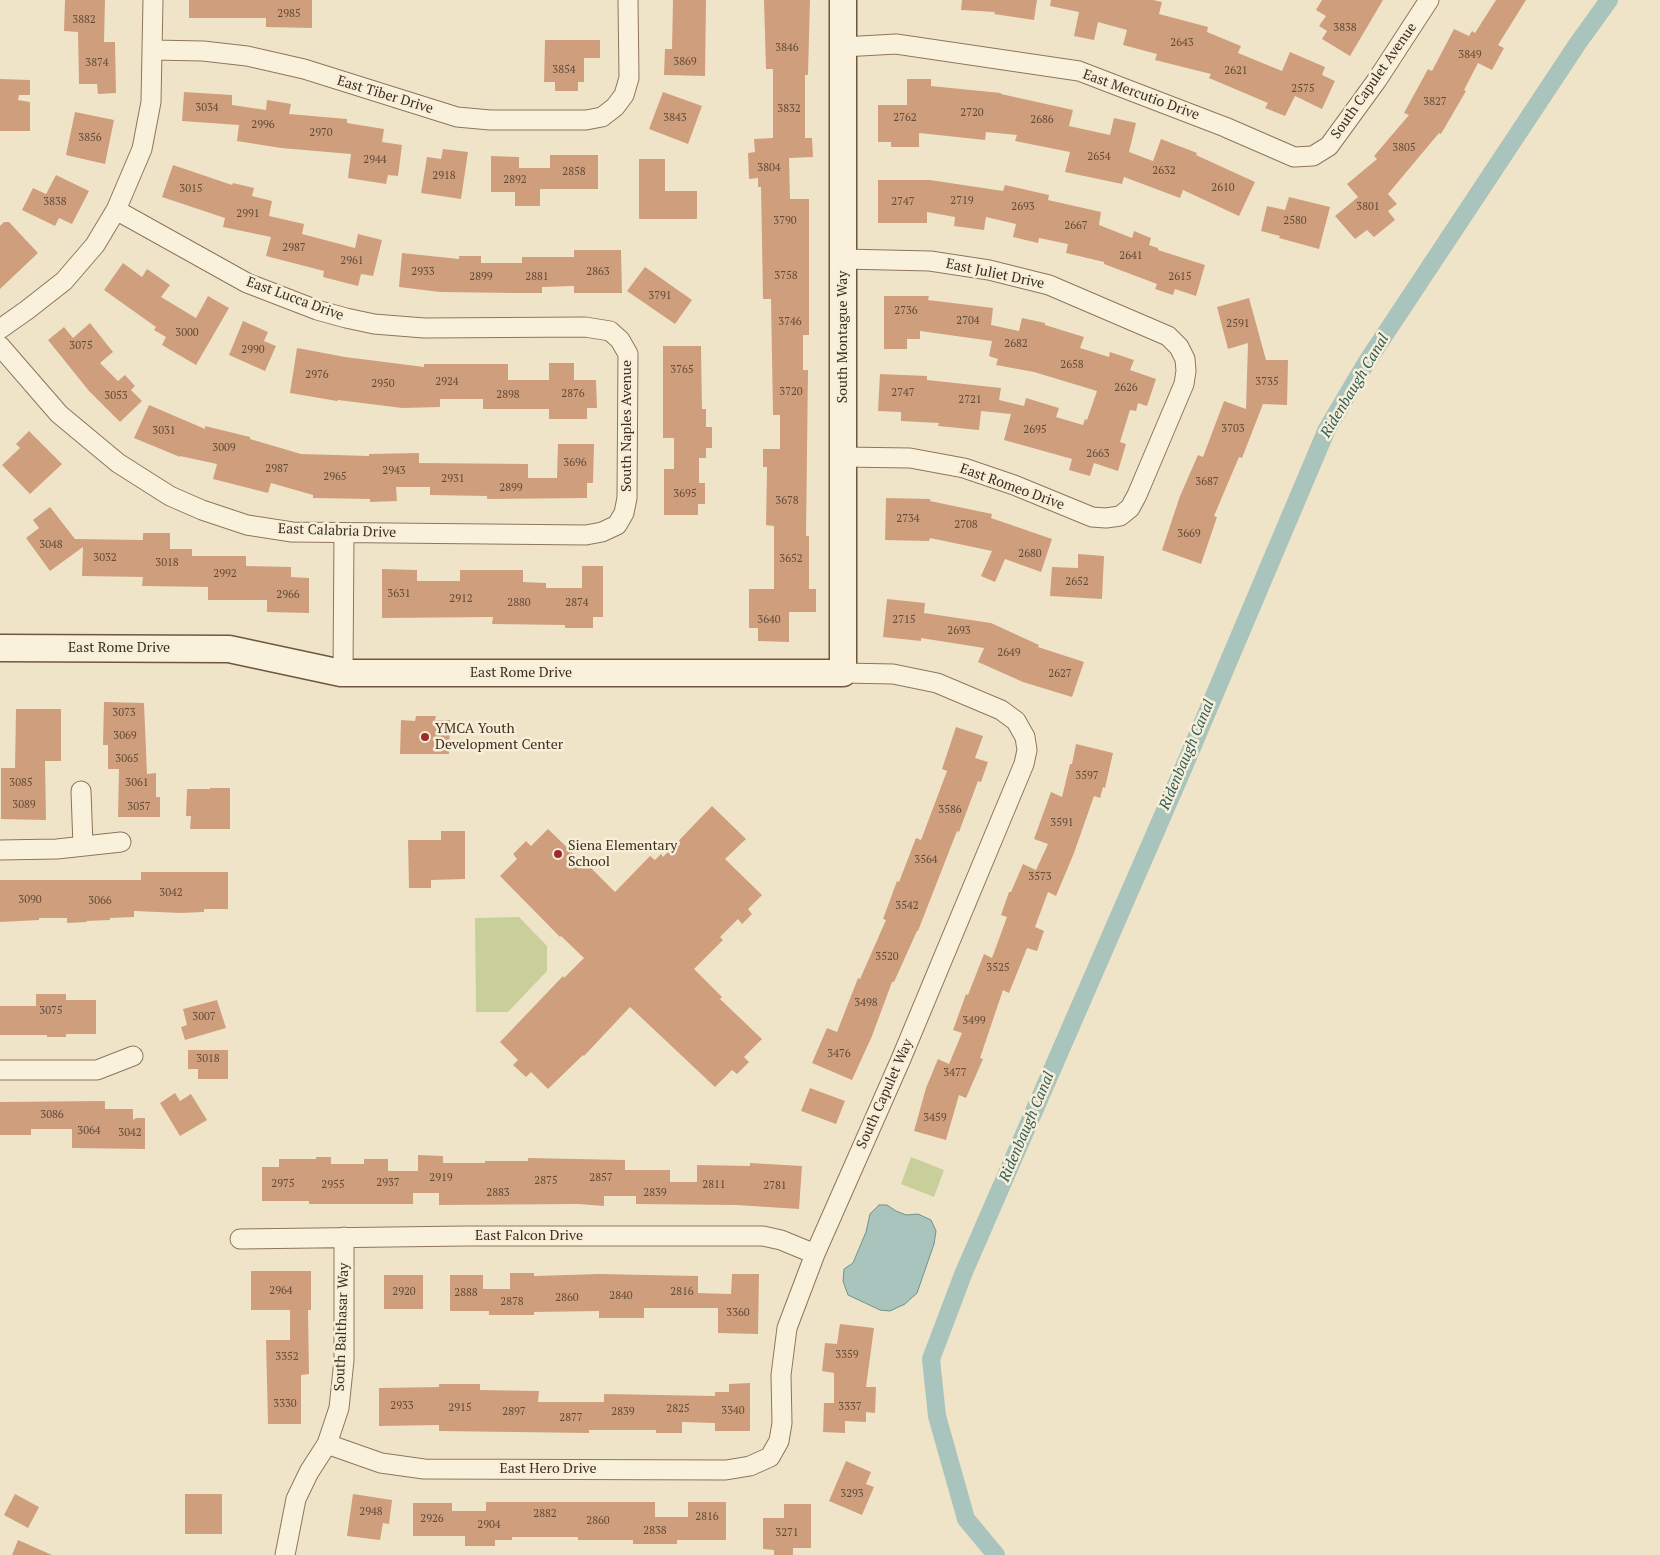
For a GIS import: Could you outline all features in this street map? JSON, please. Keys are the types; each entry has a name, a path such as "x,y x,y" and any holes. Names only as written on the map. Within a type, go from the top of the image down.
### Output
{"street":[{"path":"0,329 64,281 96,244 116,210 142,148 151,102 153,0"},
{"name":"East Tiber Drive","path":"153,50 247,56 304,69 457,117 490,120 586,120 602,117 615,107 624,95 629,78 628,0"},
{"name":"South Montague Way","path":"843,0 843,673"},
{"name":"South Capulet Avenue","path":"1313,156 1329,146 1377,80 1429,0"},
{"name":"East Mercutio Drive","path":"843,47 896,44 1079,71 1226,126 1294,157 1313,156"},
{"name":"East Lucca Drive","path":"116,210 247,283 317,310 346,318 374,324 424,328 585,327 610,331"},
{"name":"East Juliet Drive","path":"843,259 930,261 989,270 1049,284 1168,336 1179,347 1185,359 1184,384 1137,495 1130,508 1120,516"},
{"name":"South Naples Avenue","path":"610,331 620,340 628,354 628,498 624,513 616,525"},
{"name":"East Calabria Drive","path":"0,346 59,414 118,463 170,496 202,510 247,525 292,532 586,535 602,532 616,525"},
{"name":"East Romeo Drive","path":"843,457 910,458 964,468 1014,485 1092,517 1120,516"},
{"path":"343,673 344,533"},
{"name":"East Rome Drive","path":"0,648 229,649 343,673 893,674 937,683 1001,710 1016,721 1025,737"},
{"name":"South Capulet Way","path":"770,1456 779,1441 782,1423 781,1375 786,1328 815,1254 901,1059 1024,764 1027,750 1025,737"},
{"path":"82,791 83,846"},
{"path":"0,850 58,849 121,842"},
{"path":"0,1070 97,1070 133,1056"},
{"name":"East Falcon Drive","path":"240,1239 763,1236 781,1240 815,1254"},
{"name":"South Balthasar Way","path":"284,1555 296,1499 309,1472 327,1444 339,1408 344,1360 344,1237"},
{"name":"East Hero Drive","path":"327,1444 381,1463 424,1469 726,1470 750,1466 770,1456"}],"green space":[{"path":"519,917 547,946 547,971 508,1012 476,1012 475,918"},
{"path":"911,1157 944,1170 934,1197 901,1184"}],"water":[{"path":"879,1205 887,1205 906,1215 918,1214 931,1220 936,1231 934,1244 917,1293 905,1304 890,1311 880,1310 848,1295 843,1281 844,1269 853,1263 866,1232 870,1214"}],"building":[{"path":"65,0 105,0 104,42 115,42 116,93 98,94 97,84 79,84 78,32 64,31"},
{"path":"189,0 312,0 312,28 266,27 266,18 189,18"},
{"path":"673,0 706,0 705,76 664,75 665,49 672,49"},
{"path":"764,0 810,0 808,75 805,75 805,138 812,138 813,157 789,158 790,199 809,199 809,335 803,335 803,370 808,370 806,536 809,536 809,589 816,589 816,612 789,612 789,642 758,641 758,628 749,628 749,589 774,589 774,526 766,525 767,467 763,467 763,449 780,449 780,415 773,415 771,299 763,299 761,187 758,187 758,178 749,179 748,153 755,152 754,139 773,138 773,69 766,69"},
{"path":"962,0 1037,0 1034,20 994,14 995,12 961,10"},
{"path":"1051,0 1153,0 1162,2 1159,14 1208,27 1207,32 1241,46 1238,53 1282,71 1290,52 1325,67 1322,75 1335,81 1322,109 1295,96 1285,116 1265,108 1268,103 1209,78 1211,74 1155,60 1157,54 1123,45 1127,30 1098,22 1094,40 1074,36 1079,12 1050,6"},
{"path":"1322,0 1383,0 1350,56 1322,39 1327,31 1319,26 1326,16 1316,10"},
{"path":"1496,0 1526,0 1498,45 1504,48 1492,70 1478,63 1464,90 1466,91 1441,134 1439,133 1388,194 1397,204 1388,211 1395,220 1374,237 1367,230 1355,239 1335,216 1358,197 1347,184 1377,159 1374,156 1409,115 1404,113 1428,69 1432,71 1454,29 1469,36 1472,31 1475,33"},
{"path":"545,40 600,40 600,58 584,58 584,82 578,82 578,91 555,91 555,82 544,82"},
{"path":"0,79 30,80 30,95 19,95 18,100 30,102 30,131 0,131"},
{"path":"907,79 931,79 931,86 1001,93 1073,110 1069,126 1110,135 1114,118 1136,123 1129,152 1153,161 1161,139 1197,153 1196,155 1255,182 1239,216 1183,190 1180,198 1124,177 1122,184 1065,172 1070,152 1015,141 1017,135 986,132 985,140 919,133 919,147 891,147 891,142 878,142 878,105 907,105"},
{"path":"184,92 232,95 232,105 266,110 267,100 291,104 289,114 347,119 347,123 384,129 382,142 402,145 398,176 388,175 386,184 348,178 351,154 281,148 237,141 239,125 182,121"},
{"path":"663,92 702,106 688,144 649,129"},
{"path":"75,112 114,120 105,164 66,155"},
{"path":"443,149 468,152 461,199 421,193 427,157 441,159"},
{"path":"550,155 598,155 598,189 540,189 540,206 515,206 515,192 491,192 491,156 519,157 519,168 550,168"},
{"path":"639,159 665,159 665,191 697,191 697,219 639,219"},
{"path":"173,165 232,185 233,183 254,188 252,196 272,201 269,216 304,224 302,234 355,248 358,234 382,240 373,276 361,274 358,286 323,277 324,271 266,256 271,237 223,227 225,218 162,197"},
{"path":"56,175 89,191 72,224 59,218 55,226 22,210 33,188 46,194"},
{"path":"878,180 930,180 1003,191 1005,185 1049,195 1048,200 1101,212 1099,225 1132,238 1134,231 1151,238 1149,245 1158,248 1158,250 1205,265 1196,296 1175,289 1173,295 1155,289 1157,284 1104,264 1104,262 1066,253 1068,244 1039,238 1038,243 1013,237 1016,224 986,217 984,230 954,226 955,217 927,212 927,223 878,223"},
{"path":"1289,197 1330,207 1319,249 1261,231 1267,206 1285,210"},
{"path":"4,222 9,222 38,253 0,289 0,226"},
{"path":"574,250 621,250 622,293 574,293 574,286 542,287 542,293 440,292 399,287 402,253 459,259 459,256 481,256 481,263 522,263 522,257 574,257"},
{"path":"123,263 142,277 147,269 170,285 161,297 196,318 208,296 229,308 196,365 162,345 166,337 154,330 156,327 104,290"},
{"path":"645,267 692,300 675,324 627,291"},
{"path":"884,296 929,296 928,300 993,308 991,325 1019,331 1022,318 1045,323 1045,325 1084,337 1080,348 1109,357 1110,352 1134,360 1130,370 1156,379 1147,406 1138,403 1136,411 1130,410 1120,442 1126,444 1118,471 1094,463 1090,476 1069,470 1072,459 1004,440 1011,414 981,411 979,430 938,426 939,423 901,421 901,412 878,411 880,374 927,376 927,380 1001,388 999,400 1024,406 1026,398 1059,408 1056,417 1083,425 1085,419 1087,420 1097,391 1034,372 996,365 998,359 989,356 992,341 920,331 920,339 907,339 907,349 884,349"},
{"path":"1249,298 1266,360 1288,360 1287,405 1263,404 1242,458 1239,457 1214,516 1217,517 1201,564 1162,550 1180,496 1198,455 1203,457 1224,401 1246,409 1248,343 1228,349 1217,307"},
{"path":"243,321 268,332 264,341 276,346 265,371 229,355"},
{"path":"90,323 113,352 100,363 118,381 125,375 135,386 131,390 142,401 120,422 89,391 48,340 64,327 73,338"},
{"path":"663,346 701,346 702,409 706,409 706,427 712,427 712,448 706,448 706,458 699,458 699,483 705,483 705,504 698,504 698,515 664,515 664,469 674,469 674,438 663,438"},
{"path":"297,348 345,357 424,367 424,364 508,364 508,380 549,380 549,363 574,363 574,380 596,380 597,408 587,408 587,419 549,419 549,409 483,409 483,399 440,399 440,407 402,408 337,401 290,393"},
{"path":"149,405 205,429 205,426 250,437 250,439 301,454 369,456 369,454 419,453 419,463 528,464 528,478 557,478 558,444 594,444 593,483 587,483 587,498 487,499 487,496 430,495 430,487 396,487 397,501 370,502 370,499 313,498 313,495 271,483 268,493 213,479 217,464 180,457 134,438"},
{"path":"29,431 62,464 30,494 2,465 20,448 16,444"},
{"path":"886,498 930,499 930,501 992,514 991,518 1052,539 1041,572 1005,559 995,582 981,576 992,551 930,538 929,541 885,540"},
{"path":"50,507 75,539 143,540 143,533 170,533 170,549 192,549 192,556 246,556 246,566 291,567 291,577 309,578 309,613 267,612 267,600 208,600 208,587 142,586 143,577 82,576 83,547 50,571 26,538 39,528 33,520"},
{"path":"1078,554 1104,556 1102,599 1050,596 1052,567 1078,568"},
{"path":"582,566 603,566 603,617 593,617 593,628 565,628 565,625 492,624 493,617 382,618 382,569 417,570 417,581 460,581 460,570 523,570 523,582 546,583 546,588 582,588"},
{"path":"887,599 925,603 924,613 991,623 1039,645 1038,647 1084,662 1072,697 1023,682 978,662 984,648 921,638 921,641 883,637"},
{"path":"104,702 144,703 147,774 156,773 156,797 160,797 160,817 118,817 119,769 108,769 108,745 103,745"},
{"path":"16,709 61,709 61,761 45,761 46,820 1,819 1,768 15,768"},
{"name":"YMCA Youth Development Center","path":"416,716 436,716 435,720 450,720 449,754 400,754 401,720 415,721"},
{"path":"956,727 983,736 975,758 988,762 981,782 978,781 959,832 957,831 918,931 894,982 892,982 872,1036 852,1080 812,1063 827,1028 837,1032 858,978 860,979 886,920 883,919 897,881 899,882 916,838 921,840 947,771 942,769"},
{"path":"1076,744 1113,753 1105,788 1103,787 1100,798 1094,796 1074,853 1056,896 1048,892 1035,927 1044,931 1037,951 1027,948 1009,993 1003,990 980,1058 983,1059 966,1098 959,1095 946,1140 914,1131 926,1088 938,1059 949,1064 962,1033 953,1030 966,994 968,995 984,954 992,958 1007,917 1001,915 1009,892 1011,892 1023,864 1036,870 1048,844 1034,839 1051,792 1062,797"},
{"path":"230,788 230,829 190,829 191,816 186,816 187,789"},
{"path":"712,806 746,839 725,859 762,895 748,909 752,914 742,924 738,919 720,937 723,940 694,969 722,997 720,999 762,1039 744,1057 749,1062 737,1074 732,1070 715,1087 630,1007 584,1056 548,1089 531,1072 526,1077 513,1065 518,1060 500,1042 563,976 564,978 584,958 560,937 500,876 517,859 513,854 526,841 531,846 548,829 578,858 580,857 615,892 650,856 655,860 661,854 663,857"},
{"path":"441,831 465,831 465,879 431,880 431,888 409,888 408,840 441,840"},
{"path":"141,872 228,872 228,909 204,909 204,912 181,913 134,911 134,917 110,918 110,920 87,922 67,923 67,918 39,918 39,920 0,922 0,880 141,880"},
{"path":"36,994 66,994 66,1000 96,1000 96,1034 66,1034 66,1037 0,1035 0,1006 36,1006"},
{"path":"217,1000 226,1028 185,1040 181,1027 187,1025 183,1009"},
{"path":"188,1050 228,1050 228,1079 198,1079 198,1069 188,1069"},
{"path":"810,1088 845,1101 836,1124 801,1111"},
{"path":"175,1093 180,1101 191,1094 207,1120 180,1136 160,1103"},
{"path":"105,1101 105,1109 133,1109 133,1120 145,1118 145,1149 72,1148 72,1129 31,1129 31,1135 0,1135 0,1102"},
{"path":"418,1155 443,1156 443,1163 528,1161 528,1158 625,1160 625,1170 670,1170 670,1182 697,1182 697,1165 750,1166 750,1163 802,1166 799,1209 736,1205 636,1204 636,1196 604,1196 604,1206 578,1204 439,1205 439,1193 413,1193 413,1204 309,1204 309,1201 262,1201 262,1167 279,1167 279,1159 331,1157 331,1164 364,1164 364,1159 388,1159 388,1171 418,1171"},
{"path":"251,1271 311,1271 311,1310 308,1310 309,1374 301,1375 301,1424 268,1424 266,1340 290,1340 290,1310 251,1310"},
{"path":"510,1273 534,1273 534,1276 599,1274 698,1276 698,1293 731,1294 732,1274 759,1274 758,1334 718,1333 718,1308 644,1308 644,1318 599,1318 599,1311 534,1312 534,1315 489,1315 489,1311 450,1311 450,1275 483,1275 483,1289 510,1289"},
{"path":"384,1275 423,1275 423,1309 384,1309"},
{"path":"840,1324 874,1328 866,1387 876,1387 875,1413 866,1412 866,1422 845,1421 845,1433 823,1432 824,1403 834,1403 834,1373 822,1371 825,1343 837,1344"},
{"path":"750,1383 750,1431 715,1431 715,1423 682,1422 682,1433 656,1433 656,1430 589,1430 589,1433 439,1431 439,1425 379,1426 379,1388 439,1387 439,1384 480,1384 480,1390 539,1391 538,1402 604,1402 604,1394 715,1396 715,1392 729,1392 729,1384"},
{"path":"846,1461 871,1472 866,1484 874,1487 862,1515 829,1501"},
{"path":"15,1494 39,1507 28,1528 4,1515"},
{"path":"185,1494 222,1494 222,1534 185,1534"},
{"path":"353,1494 392,1500 389,1524 383,1523 380,1540 347,1536"},
{"path":"486,1502 655,1502 655,1517 688,1517 688,1502 726,1502 726,1540 677,1540 677,1544 633,1544 633,1540 578,1540 578,1537 512,1537 512,1540 495,1540 495,1546 465,1546 465,1536 413,1536 413,1503 452,1503 452,1511 486,1511"},
{"path":"784,1504 811,1504 811,1548 793,1548 793,1555 774,1555 774,1550 763,1549 763,1518 784,1518"},
{"path":"18,1540 52,1555 12,1555"}],"waterway":[{"name":"Ridenbaugh Canal","path":"996,1555 966,1519 937,1416 931,1359 964,1272 1183,769 1327,429 1366,363 1578,43 1609,0"}],"place":[{"name":"YMCA Youth Development Center","path":"425,737"},
{"name":"Siena Elementary School","path":"558,854"}]}
